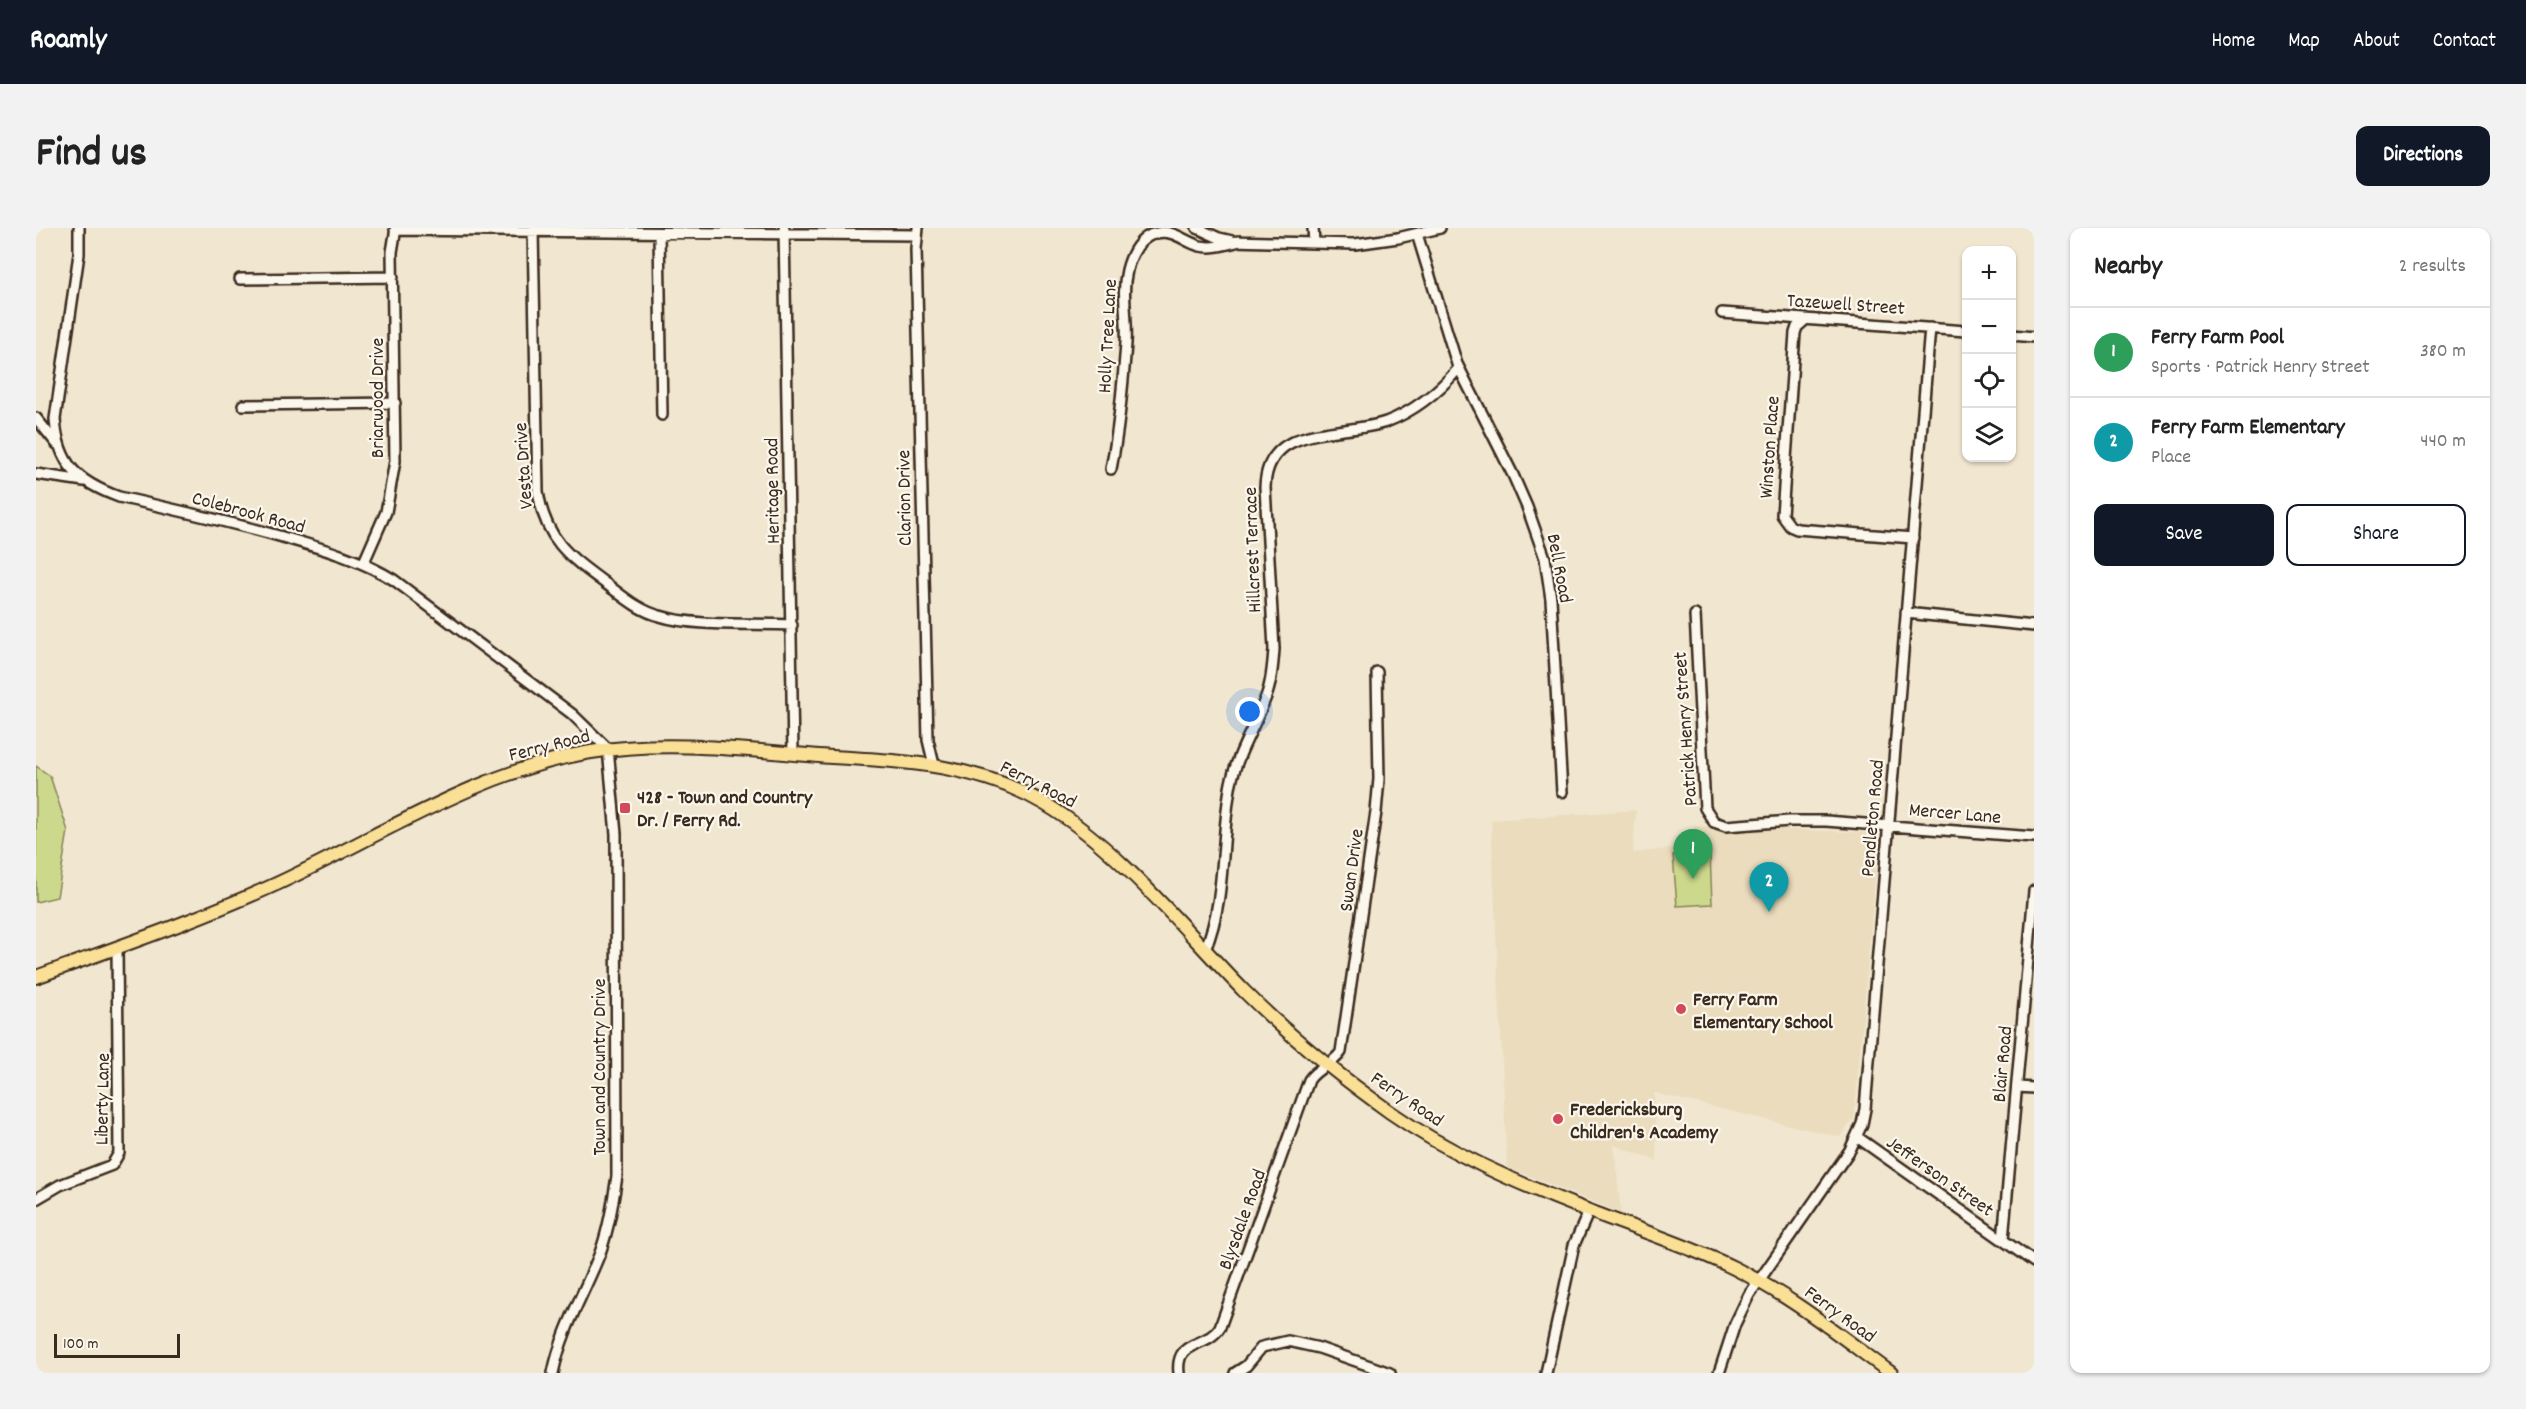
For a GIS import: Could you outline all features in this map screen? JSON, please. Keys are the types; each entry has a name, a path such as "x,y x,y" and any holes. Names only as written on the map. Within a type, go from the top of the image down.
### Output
{"main road":[{"name":"Ferry Road","path":"36,976 194,920 273,886 500,777 552,760 608,749 665,747 934,765 959,770 999,781 1043,802 1071,821 1101,845 1275,1020 1326,1065 1424,1134 1521,1183 1695,1251 1760,1281 1891,1373"}],"street":[{"name":"Colebrook Road","path":"79,228 78,265 55,420 59,446 70,468 84,481 119,497 253,529 337,552 364,562 394,580 572,714 608,749"},
{"path":"1197,228 1220,238 1240,241 1314,243 1365,243 1440,228"},
{"path":"1313,228 1314,243"},
{"path":"395,229 659,233 918,232"},
{"name":"Briarwood Drive","path":"364,562 380,528 391,491 395,461 392,252 395,229"},
{"name":"Vesta Drive","path":"533,231 538,491 544,518 555,540 572,558 631,603 660,616 685,621 792,625"},
{"name":"Heritage Road","path":"784,231 793,754"},
{"name":"Clarion Drive","path":"918,232 922,569 928,740 934,765"},
{"name":"Holly Tree Lane","path":"1111,469 1118,437 1126,344 1125,282 1132,255 1145,239 1158,232 1173,233 1208,247 1240,241"},
{"path":"659,233 662,415"},
{"path":"1417,234 1459,368"},
{"path":"240,279 393,277"},
{"name":"Tazewell Street","path":"1722,313 1962,331"},
{"name":"Winston Place","path":"1805,320 1795,333 1782,515 1790,526 1797,529 1913,538"},
{"name":"Pendleton Road","path":"1719,1373 1740,1311 1857,1137 1865,1109 1930,328"},
{"path":"2016,335 2034,337"},
{"name":"Bell Road","path":"1459,368 1524,500 1545,558 1551,598 1562,792"},
{"name":"Hillcrest Terrace","path":"1205,950 1218,905 1231,782 1243,747 1266,696 1272,669 1274,649 1265,488 1268,470 1283,448 1298,439 1371,426 1398,417 1435,392 1459,368"},
{"path":"243,405 395,403"},
{"path":"36,418 59,446"},
{"path":"36,474 84,481"},
{"path":"1906,613 2034,626"},
{"name":"Patrick Henry Street","path":"1695,615 1705,808 1714,822 1729,825"},
{"name":"Swan Drive","path":"1326,1065 1337,1058 1344,1042 1376,812 1379,779 1377,672"},
{"name":"Town and Country Drive","path":"553,1373 567,1323 601,1251 612,1212 617,1176 616,834 608,749"},
{"name":"Mercer Lane","path":"1729,825 1789,820 1888,825 2034,837"},
{"name":"Blair Road","path":"2003,1240 2034,891"},
{"name":"Liberty Lane","path":"36,1199 60,1185 112,1165 119,1153 117,947"},
{"name":"Blysdale Road","path":"1179,1373 1179,1359 1185,1350 1212,1337 1220,1327 1309,1080 1313,1074 1326,1065"},
{"path":"2017,1087 2034,1088"},
{"name":"Jefferson Street","path":"1857,1137 2034,1262"},
{"path":"1546,1373 1574,1245 1589,1211"},
{"path":"1235,1373 1246,1366 1262,1347 1288,1341 1319,1348 1390,1373"}],"shaded area":[{"name":"Ferry Farm Elementary School","path":"1636,810 1633,853 1695,846 1694,826 1879,833 1854,1119 1840,1137 1654,1093 1657,1161 1614,1145 1621,1213 1507,1167 1491,820"}],"green space":[{"path":"36,766 50,776 68,831 57,897 36,902"},
{"path":"1710,853 1712,904 1677,906 1673,855"}],"place":[{"name":"428 - Town and Country Dr. / Ferry Rd.","path":"625,808"},
{"name":"Ferry Farm Pool","path":"1693,879"},
{"name":"Ferry Farm Elementary","path":"1769,912"},
{"name":"Ferry Farm Elementary School","path":"1681,1009"},
{"name":"Fredericksburg Children's Academy","path":"1558,1119"}]}
